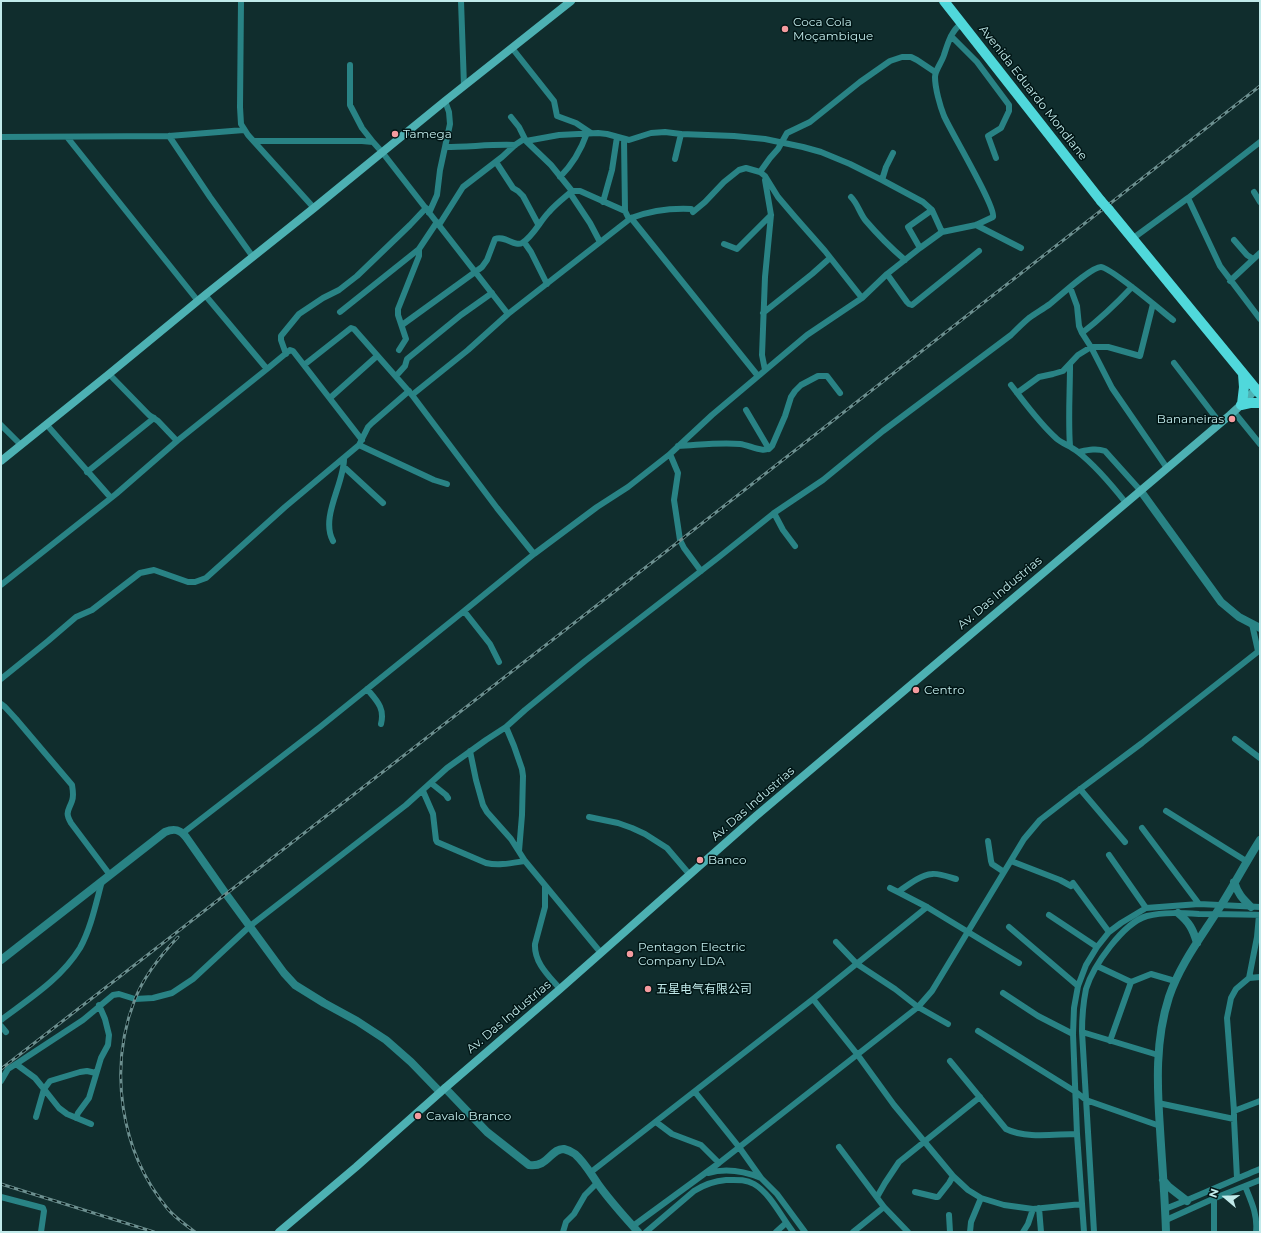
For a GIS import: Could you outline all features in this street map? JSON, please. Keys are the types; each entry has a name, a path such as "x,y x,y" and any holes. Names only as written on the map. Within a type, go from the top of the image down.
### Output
{"main road":[{"path":"1,460 571,1"},
{"name":"Avenida Eduardo Mondlane","path":"944,1 1132,239 1242,373 1259,389"},
{"path":"1237,409 1244,387 1242,373"},
{"name":"Av. Das Industrias","path":"279,1232 356,1167 756,816 1259,389"},
{"path":"1237,409 1250,403 1260,403"}],"street":[{"path":"241,1 241,124 244,130 314,208"},
{"path":"461,1 464,86"},
{"path":"183,832 320,727 534,554 597,507 628,487 670,454 712,415 765,370 808,335 862,298 887,274 920,248 942,232 976,225 993,218 993,213 979,183 944,115 936,84 935,72 942,61 951,36 957,27 962,23"},
{"path":"951,36 977,62 1008,105 1009,112 1001,128 988,136 996,158"},
{"path":"512,48 554,101 557,116 576,123 589,133"},
{"path":"765,370 762,355 765,277 771,215 763,174 787,132 810,122 860,82 890,61 902,56 911,57 935,72"},
{"path":"350,65 350,105 362,128 428,210 508,314"},
{"path":"286,354 280,340 281,336 299,314 323,298 339,290 357,276 410,225 428,210 437,195 449,129 450,118 445,101"},
{"path":"511,117 519,127 525,140 551,165 571,192 600,242"},
{"path":"1,136 169,136 244,130"},
{"path":"340,312 419,249 438,224 460,190 515,145 525,140 559,135 589,133 607,134 629,140 651,133 665,132 734,136 782,142 821,152 882,180 923,202 932,210 942,232"},
{"path":"560,177 571,166 589,133"},
{"path":"675,159 681,134"},
{"path":"169,136 210,198 253,257"},
{"path":"67,137 198,301"},
{"path":"603,202 612,170 617,137"},
{"path":"624,139 625,210 758,376"},
{"path":"254,141 373,142"},
{"path":"1132,239 1260,142"},
{"path":"445,147 495,144 515,145"},
{"path":"882,180 886,167 893,153"},
{"path":"496,162 513,188 523,196 538,224"},
{"path":"1,678 76,617 92,610 140,572 154,570 188,582 195,582 206,578 285,508 344,459 361,442 368,427 372,423 468,350 508,314 630,218 644,213 678,209 692,211 705,202 724,182 739,170 746,168 763,174 778,197 862,298"},
{"path":"402,325 482,267 487,260 493,243 497,238 520,244 524,242 549,212 571,192 580,191 625,210"},
{"path":"1254,192 1260,202"},
{"path":"851,197 865,220 879,236 905,260"},
{"path":"1188,198 1220,266 1230,281 1259,314"},
{"path":"920,248 908,227 932,210"},
{"path":"724,244 737,249 771,215"},
{"path":"976,225 1021,248"},
{"path":"1234,240 1247,255 1254,259"},
{"path":"524,242 547,284"},
{"path":"399,350 406,339 398,315 398,309 419,256 419,249"},
{"path":"887,274 906,302 912,305 979,251"},
{"path":"1230,281 1260,253"},
{"path":"764,313 830,258"},
{"path":"1,1081 8,1070 83,1020 113,995 119,994 135,999 154,998 172,992 193,979 250,926 400,810 447,768 506,727 584,661 774,513 833,473 883,431 1096,268 1105,267 1111,271 1173,320"},
{"path":"1070,287 1077,306 1079,326 1082,333 1112,388 1167,468"},
{"path":"1082,333 1101,318 1132,287"},
{"path":"396,376 405,366 407,359 492,293"},
{"path":"205,295 267,369"},
{"path":"1017,393 1039,376 1063,371 1078,355 1091,347 1108,347 1140,356 1153,304"},
{"path":"304,365 351,328 354,329 410,393 497,508 534,554"},
{"path":"1,585 111,498 177,441 292,350 330,398 361,442 434,480 448,484"},
{"path":"330,398 377,356"},
{"path":"1174,363 1220,423"},
{"path":"1070,365 1068,414 1070,446"},
{"path":"109,374 177,441"},
{"path":"678,446 740,444 764,450 769,449 772,446 785,416 791,397 801,385 818,376 827,376 840,393"},
{"path":"1011,384 1045,427 1058,440 1078,452 1105,476 1126,503"},
{"path":"1237,409 1260,444"},
{"path":"746,410 769,449"},
{"path":"88,472 154,418"},
{"path":"46,424 111,498"},
{"path":"1,425 20,445"},
{"path":"1078,452 1094,449 1105,451 1140,490 1221,602 1239,617 1260,628"},
{"path":"670,454 678,473 674,500 680,540 701,571"},
{"path":"333,541 329,534 330,518 344,467 344,459"},
{"path":"344,467 383,503"},
{"path":"774,513 783,530 795,546"},
{"path":"464,611 490,644 499,662"},
{"path":"1,960 165,832 177,829 183,832 284,973 295,985 318,1000 362,1024 386,1040 487,1132 529,1165 540,1165 557,1151 565,1149 576,1155 636,1230 668,1200 719,1163 918,1007 932,991 1024,839 1036,825 1080,789 1142,743 1259,651 1252,624"},
{"path":"367,689 377,701 383,712 381,724"},
{"path":"1,704 16,718 72,785 74,793 72,802 67,810 67,816 70,823 110,875"},
{"path":"506,727 522,772 522,815 519,852"},
{"path":"1235,739 1260,758"},
{"path":"470,751 476,780 485,808 499,828 511,840 525,861 601,953"},
{"path":"432,783 448,798"},
{"path":"1080,789 1125,842"},
{"path":"422,791 433,814 437,842 486,863 497,865 525,861"},
{"path":"1166,811 1246,861"},
{"path":"588,817 618,823 645,834 667,848 690,875"},
{"path":"1142,828 1199,904"},
{"path":"1166,1232 1158,1103 1158,1055 1163,1019 1169,997 1182,966 1216,914 1246,861 1260,840"},
{"path":"988,841 992,864 1004,872"},
{"path":"1109,855 1146,908"},
{"path":"1011,861 1072,885 1109,932"},
{"path":"898,892 913,882 932,874 956,879"},
{"path":"1,1020 42,990 66,966 80,948 89,928 102,881"},
{"path":"1234,882 1237,892 1241,898 1251,907"},
{"path":"545,886 545,907 535,949 542,967 560,989"},
{"path":"890,888 927,908 1019,963"},
{"path":"1084,1232 1077,1134 1073,1034 1074,1008 1078,986 1086,965 1097,947 1109,932 1146,908 1199,904 1260,907"},
{"path":"591,1172 695,1092 927,908"},
{"path":"1178,913 1191,927 1197,943"},
{"path":"1094,1232 1082,1032 1082,1009 1086,989 1097,966 1113,942 1122,933 1147,916 1178,913 1260,915 1249,978"},
{"path":"1049,915 1097,947"},
{"path":"1009,927 1078,986"},
{"path":"836,942 857,964 895,989 918,1007 948,1024"},
{"path":"1097,966 1132,982"},
{"path":"1110,1041 1132,982 1151,974 1175,981"},
{"path":"1237,1178 1227,1018 1231,998 1236,989 1249,978 1260,977"},
{"path":"1003,993 1038,1016 1073,1034"},
{"path":"813,999 924,1142 953,1176 968,1190 981,1198 1004,1205 1036,1209 1082,1204"},
{"path":"76,1118 89,1098 101,1058 108,1045 109,1035 106,1019 99,1006"},
{"path":"1,1026 6,1032"},
{"path":"978,1031 1076,1092 1086,1100 1160,1126"},
{"path":"1082,1032 1158,1055"},
{"path":"950,1061 1006,1129 1014,1133 1024,1135 1077,1134"},
{"path":"16,1064 35,1078 59,1108 76,1118 91,1124"},
{"path":"36,1117 44,1089 48,1083 80,1072 87,1071 96,1073"},
{"path":"695,1092 739,1147 761,1178 777,1194 805,1232"},
{"path":"877,1197 899,1162 980,1097"},
{"path":"1234,1111 1260,1100"},
{"path":"1158,1103 1234,1119"},
{"path":"656,1122 672,1134 701,1145 719,1163"},
{"path":"839,1147 884,1206 908,1232"},
{"path":"1080,1168 1090,1168"},
{"path":"1165,1209 1260,1169"},
{"path":"704,1174 715,1171 730,1170 749,1173 761,1178"},
{"path":"915,1192 938,1197 953,1176"},
{"path":"646,1232 703,1185 721,1181 741,1180 754,1184 770,1199 793,1232"},
{"path":"1163,1180 1187,1201"},
{"path":"1166,1220 1260,1180"},
{"path":"563,1232 566,1222 574,1214 585,1195 597,1183"},
{"path":"1245,1186 1253,1205 1257,1223 1256,1232"},
{"path":"1212,1190 1215,1198 1214,1232"},
{"path":"770,1199 777,1194"},
{"path":"1,1197 43,1208 44,1211 41,1232"},
{"path":"970,1232 971,1222 981,1198"},
{"path":"668,1200 675,1207"},
{"path":"853,1232 884,1206"},
{"path":"1023,1232 1036,1209"},
{"path":"1036,1209 1041,1232"},
{"path":"949,1215 950,1232"},
{"path":"776,1232 786,1223"}],"railway":[{"path":"1,1069 659,557 1260,86"},
{"path":"178,937 154,966 143,982 135,999 127,1025 122,1053 121,1080 123,1108 129,1135 138,1161 151,1185 167,1208 195,1232"},
{"path":"1,1184 154,1232"}],"place":[{"name":"Coca Cola Moçambique","path":"785,29"},
{"name":"Tamega","path":"395,134"},
{"name":"Bananeiras","path":"1232,419"},
{"name":"Centro","path":"916,690"},
{"name":"Banco","path":"700,860"},
{"name":"Pentagon Electric Company LDA","path":"630,954"},
{"name":"五星电气有限公司","path":"648,989"},
{"name":"Cavalo Branco","path":"418,1116"}]}
